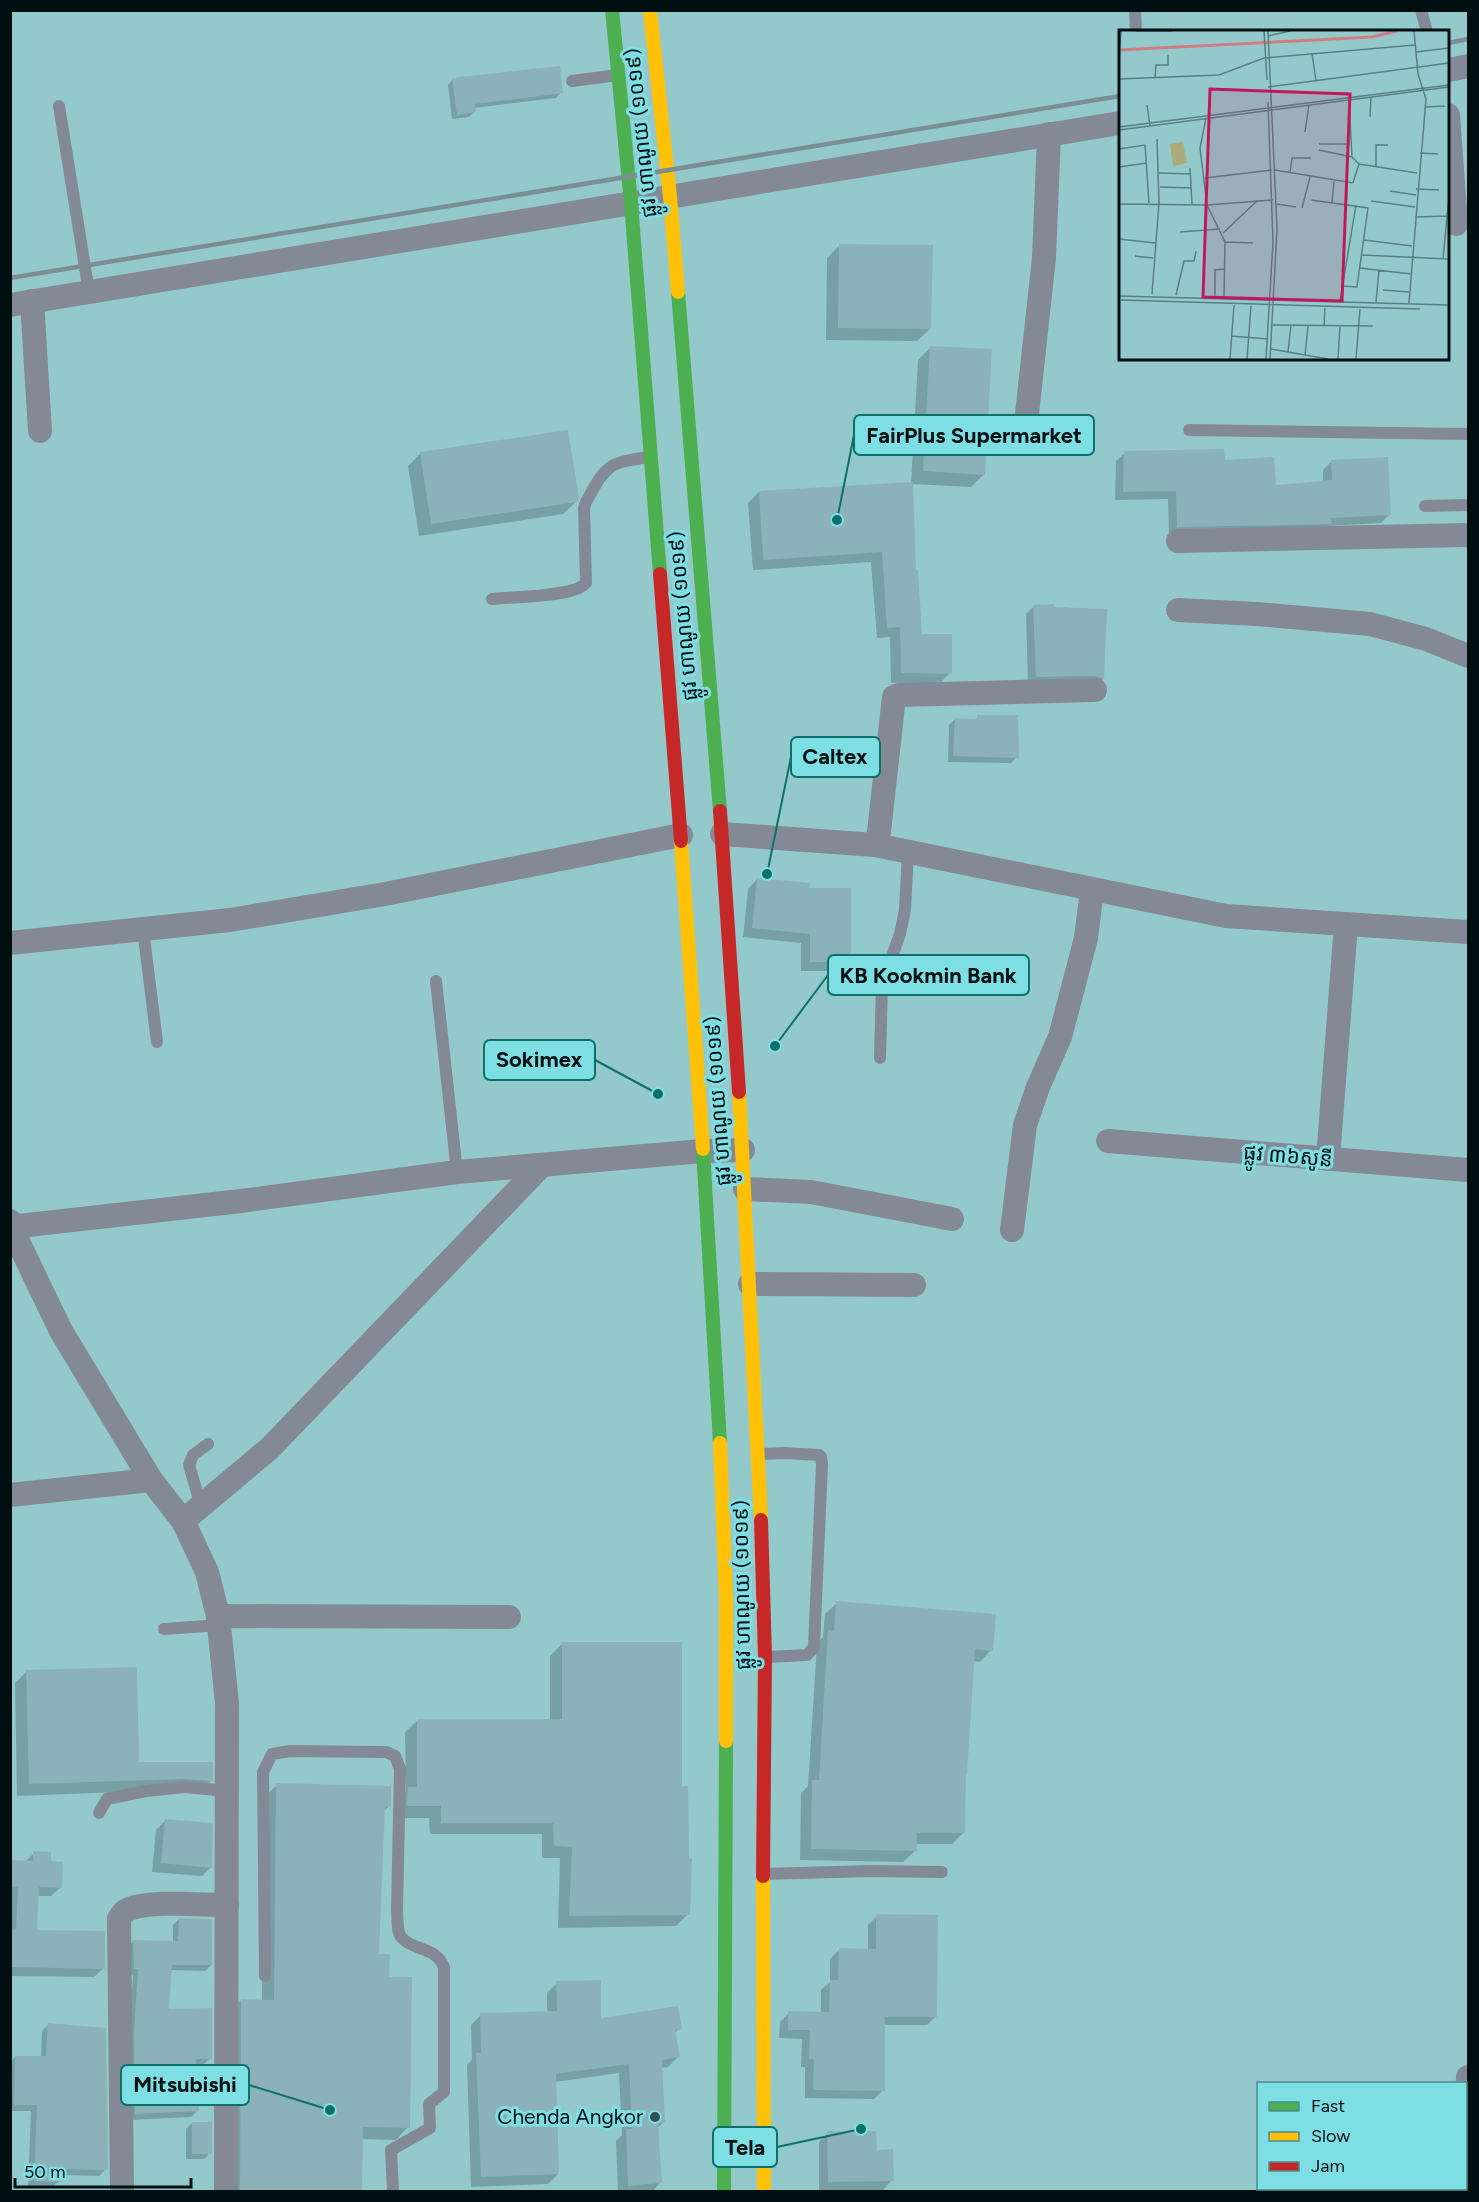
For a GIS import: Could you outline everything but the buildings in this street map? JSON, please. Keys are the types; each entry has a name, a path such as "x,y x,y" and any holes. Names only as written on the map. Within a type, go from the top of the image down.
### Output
{"main road":[{"name":"ផ្លូវ ហាណូយ (១០១៩)","path":"612,10 631,203 681,835 703,1150 721,1459 726,1597 724,2192"},
{"name":"ផ្លូវ ហាណូយ (១០១៩)","path":"650,10 670,197 722,834 743,1150 759,1454 765,1657 764,2192"}],"street":[{"path":"1449,70 1468,66"},
{"path":"40,431 21,303 1119,123"},
{"path":"1449,129 1456,224"},
{"path":"1026,423 1044,258 1049,134"},
{"path":"1178,541 1468,535"},
{"path":"1178,610 1370,624 1426,639 1468,656"},
{"path":"875,845 879,832 894,697 899,695 1095,690"},
{"path":"722,834 875,845 1226,916 1468,932"},
{"path":"10,943 230,920 385,894 681,835"},
{"path":"1012,1230 1025,1125 1038,1087 1060,1037 1086,938 1092,890"},
{"path":"1328,1159 1346,924"},
{"name":"ផ្លូវ ៣៦សូនី","path":"1108,1141 1468,1170"},
{"path":"11,1227 242,1201 457,1172 703,1150 743,1150"},
{"path":"192,1514 270,1449 542,1165"},
{"path":"745,1189 812,1192 952,1219"},
{"path":"10,1221 61,1331 152,1480 192,1514 219,1620 227,1702 226,2192"},
{"path":"750,1284 914,1285"},
{"path":"10,1495 152,1480"},
{"path":"219,1620 509,1617"},
{"path":"122,2192 119,1919 124,1911 131,1908 152,1905 227,1905"},
{"path":"1467,2095 1468,2077"}],"lane":[{"path":"1134,10 1136,30"},
{"path":"1421,10 1426,30"},
{"path":"572,81 619,75"},
{"path":"59,106 89,292"},
{"path":"1189,430 1468,434"},
{"path":"492,599 564,592 584,587 586,583 584,508 586,502 608,466 625,460 651,457"},
{"path":"1425,506 1468,505"},
{"path":"880,1058 882,984 900,934 905,910 908,852"},
{"path":"142,929 157,1042"},
{"path":"436,981 457,1172"},
{"path":"192,1514 189,1465 193,1455 208,1444"},
{"path":"759,1454 819,1455 822,1464 814,1647 807,1655 765,1657"},
{"path":"164,1629 219,1620"},
{"path":"265,1976 263,1772 272,1754 290,1751 386,1752 395,1756 400,1769 397,1910 399,1930 402,1938 440,1957 444,1966 444,2092 429,2104 430,2128 391,2150 393,2192"},
{"path":"99,1813 107,1799 146,1791 185,1787 226,1791"},
{"path":"764,1874 870,1871 942,1872"}],"railway":[{"path":"1449,43 1468,39"},
{"path":"10,278 1119,96"}],"traffic: fast":[{"path":"612,10 631,203 660,574"},
{"path":"678,292 720,811"},
{"path":"703,1149 720,1443"},
{"path":"724,2192 726,1741"}],"traffic: slow":[{"path":"650,10 678,292"},
{"path":"681,841 703,1149"},
{"path":"739,1092 761,1520"},
{"path":"720,1443 726,1597 726,1741"},
{"path":"763,1876 764,2192"}],"traffic: jam":[{"path":"660,574 681,841"},
{"path":"720,811 739,1092"},
{"path":"761,1520 765,1657 763,1876"}],"place":[{"name":"FairPlus Supermarket","path":"837,520"},
{"name":"Caltex","path":"767,874"},
{"name":"KB Kookmin Bank","path":"775,1046"},
{"name":"Sokimex","path":"658,1094"},
{"name":"Mitsubishi","path":"330,2110"},
{"name":"Chenda Angkor","path":"655,2117"},
{"name":"Tela","path":"861,2129"}]}
